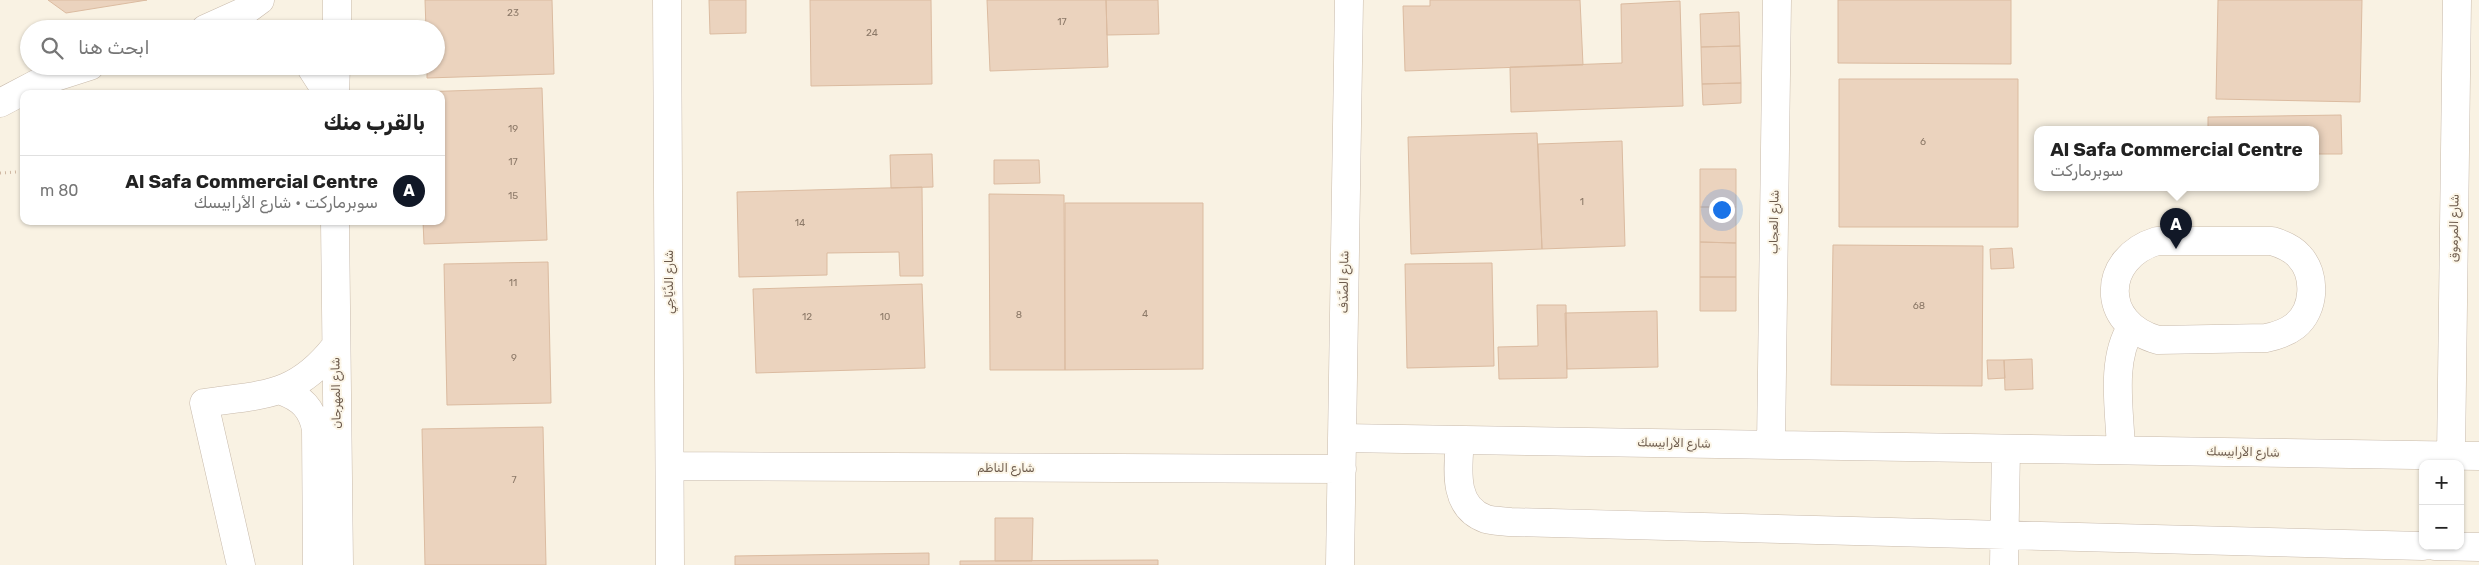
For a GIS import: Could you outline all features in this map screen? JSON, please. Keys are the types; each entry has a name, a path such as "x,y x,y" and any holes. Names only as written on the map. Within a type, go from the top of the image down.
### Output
{"street":[{"path":"225,20 245,11 260,0"},
{"path":"337,0 337,20"},
{"name":"شارع الدَّيَاجِي","path":"667,0 670,565"},
{"name":"شارع الصَّدَف","path":"1340,565 1349,0"},
{"name":"شارع العجاب","path":"1771,445 1777,0"},
{"name":"شارع المرموق","path":"2450,456 2457,0"},
{"path":"24,90 40,82 62,75"},
{"path":"316,75 325,90"},
{"path":"335,90 336,75"},
{"path":"0,102 20,92"},
{"name":"شارع المهرجان","path":"335,225 339,565"},
{"path":"2157,241 2272,241 2286,246 2299,255 2308,268 2312,283 2311,298 2306,314 2295,326 2282,334 2266,338 2158,340 2143,336 2131,328 2121,317 2114,289 2118,272 2128,257 2141,246 2157,241"},
{"path":"2121,450 2119,362 2123,340 2131,328"},
{"path":"241,565 204,403 282,391 312,372 335,347"},
{"path":"282,391 295,395 306,404 313,416 316,429 317,565"},
{"name":"شارع الأرابيسك","path":"1342,438 2479,456"},
{"path":"1460,440 1457,478 1462,496 1471,509 1486,519 1530,523 2419,546"},
{"path":"2004,565 2006,449"},
{"name":"شارع الناظم","path":"670,466 1342,469"},
{"path":"2464,547 2479,547"}],"path":[{"path":"0,172 17,172"}],"building":[{"path":"48,0 147,0 66,13"},
{"path":"425,0 552,0 554,74 427,78 427,75 445,75 445,20 426,20"},
{"path":"709,0 746,0 746,33 710,34"},
{"path":"810,0 931,0 932,84 811,86"},
{"path":"987,0 1106,0 1108,67 990,71"},
{"path":"1106,0 1158,0 1159,34 1107,35"},
{"path":"1430,0 1580,0 1583,65 1405,71 1403,6 1430,6"},
{"path":"1838,0 2011,0 2011,64 1838,63"},
{"path":"2218,0 2362,0 2360,102 2216,99"},
{"path":"1680,1 1683,106 1511,112 1510,67 1622,63 1621,4"},
{"path":"1739,12 1740,46 1701,47 1700,14"},
{"path":"1740,46 1741,83 1702,84 1701,47"},
{"path":"1839,79 2018,79 2018,227 1839,227"},
{"path":"1741,83 1741,103 1703,105 1702,84"},
{"path":"542,88 547,240 424,244 423,225 445,225 445,91"},
{"path":"2341,115 2342,154 2319,154 2319,126 2208,126 2208,117"},
{"path":"1537,133 1542,249 1411,254 1408,137"},
{"path":"1622,141 1625,246 1542,249 1538,144"},
{"path":"932,154 933,187 891,188 890,155"},
{"path":"994,160 1039,160 1040,183 994,184"},
{"path":"1700,169 1736,169 1736,207 1700,207"},
{"path":"922,187 923,276 900,276 899,252 827,253 827,275 739,277 737,192"},
{"path":"989,194 1064,195 1065,370 990,370"},
{"path":"1065,203 1203,203 1203,369 1065,370"},
{"path":"1700,207 1736,207 1736,243 1700,242"},
{"path":"1700,242 1736,243 1736,277 1700,277"},
{"path":"1833,245 1983,246 1982,386 1831,385"},
{"path":"2012,248 2014,268 1991,269 1990,249"},
{"path":"548,262 551,403 447,405 444,264"},
{"path":"1492,263 1494,366 1407,368 1405,264"},
{"path":"1700,277 1736,277 1736,311 1700,311"},
{"path":"922,284 925,368 756,373 753,289"},
{"path":"1537,305 1566,305 1567,378 1499,379 1498,347 1538,346"},
{"path":"1657,311 1658,367 1567,369 1565,313"},
{"path":"2032,359 2033,389 2005,390 2004,360"},
{"path":"1987,360 2004,360 2005,378 1988,379"},
{"path":"543,427 546,565 425,565 422,429"},
{"path":"995,518 1033,518 1032,561 995,561"},
{"path":"929,553 929,565 735,565 735,556"},
{"path":"1158,560 1158,565 960,565 960,561"}],"place":[{"name":"Al Safa Commercial Centre","path":"2176,249"}]}
